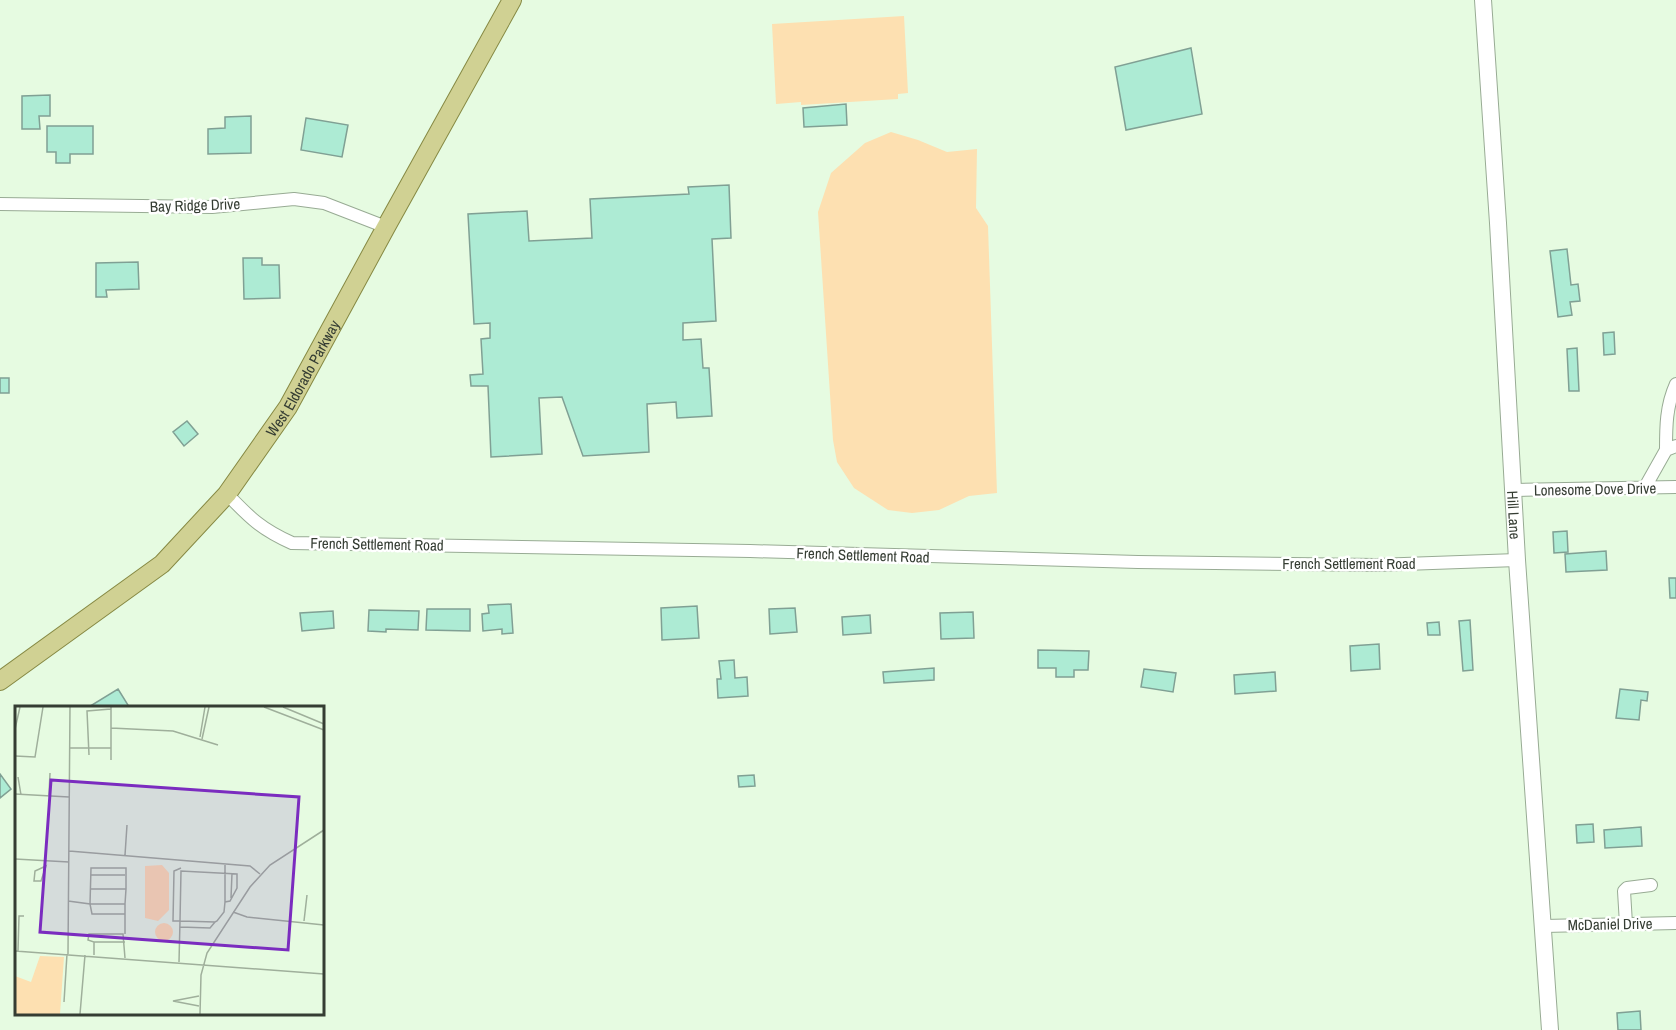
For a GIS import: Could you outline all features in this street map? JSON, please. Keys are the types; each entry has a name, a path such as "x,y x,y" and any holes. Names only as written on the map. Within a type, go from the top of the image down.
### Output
{"main road":[{"name":"West Eldorado Parkway","path":"0,681 162,564 227,494 288,407 512,0"}],"street":[{"name":"Hill Lane","path":"1484,0 1517,560 1550,1030"},
{"name":"Bay Ridge Drive","path":"0,204 212,207 294,199 324,203 386,227"},
{"path":"1644,489 1671,448 1667,415 1670,398 1676,384"},
{"name":"Lonesome Dove Drive","path":"1514,490 1676,487"},
{"name":"French Settlement Road","path":"227,494 253,521 272,534 292,543 750,551 1138,562 1376,565 1517,560"},
{"path":"1626,924 1624,891 1627,888 1651,885"},
{"name":"McDaniel Drive","path":"1544,926 1676,923"}],"shaded area":[{"path":"904,16 908,93 898,94 898,99 801,105 801,102 776,104 772,24"},
{"path":"891,132 947,152 977,149 976,208 988,226 997,493 969,496 939,510 912,513 888,510 854,488 837,462 833,440 818,212 831,173 865,143"}],"building":[{"path":"1191,48 1202,114 1126,130 1115,67"},
{"path":"50,95 50,116 39,116 40,129 22,129 22,96"},
{"path":"846,104 847,125 804,127 803,108"},
{"path":"251,116 251,153 208,154 208,129 225,128 225,117"},
{"path":"306,118 348,125 342,157 301,150"},
{"path":"47,126 93,126 93,154 70,154 70,163 56,163 56,152 47,152"},
{"path":"729,185 731,238 712,239 716,321 683,323 683,340 701,339 703,368 709,368 712,416 677,418 676,402 647,404 649,452 583,456 562,397 539,398 542,454 491,457 488,386 471,386 470,375 483,374 481,339 490,338 490,323 474,324 468,214 527,211 529,241 592,238 590,199 689,194 688,187"},
{"path":"1567,249 1571,285 1578,284 1580,301 1570,302 1572,315 1558,317 1550,251"},
{"path":"243,258 262,258 262,265 279,265 280,298 244,299"},
{"path":"138,262 139,289 106,290 107,297 96,297 96,263"},
{"path":"1614,332 1615,354 1604,355 1603,333"},
{"path":"1577,348 1579,391 1569,391 1567,349"},
{"path":"0,378 9,378 9,393 0,393"},
{"path":"187,421 198,434 184,446 173,432"},
{"path":"1567,531 1568,552 1554,553 1553,532"},
{"path":"1606,551 1607,570 1566,572 1565,554"},
{"path":"1669,578 1676,578 1676,598 1670,598"},
{"path":"511,604 513,633 502,634 502,629 483,631 482,614 489,613 488,605"},
{"path":"697,606 699,638 662,640 661,608"},
{"path":"795,608 797,632 770,634 769,609"},
{"path":"427,609 470,609 470,631 426,630"},
{"path":"369,610 419,611 418,630 368,631"},
{"path":"333,611 334,628 302,631 300,613"},
{"path":"973,612 974,638 941,639 940,613"},
{"path":"870,615 871,633 843,635 842,617"},
{"path":"1470,620 1473,670 1463,671 1459,621"},
{"path":"1439,622 1440,635 1428,635 1427,623"},
{"path":"1379,644 1380,669 1351,671 1350,646"},
{"path":"1038,650 1089,651 1088,670 1074,670 1074,677 1056,677 1056,668 1038,668"},
{"path":"734,660 735,678 747,677 748,696 718,698 717,679 721,679 719,661"},
{"path":"934,668 934,680 884,683 883,672"},
{"path":"1144,669 1176,673 1173,692 1141,687"},
{"path":"1275,672 1276,691 1235,694 1234,675"},
{"path":"118,689 128,705 127,706 90,706"},
{"path":"1620,689 1648,692 1647,701 1641,700 1639,720 1616,718"},
{"path":"0,774 11,789 0,798"},
{"path":"754,775 755,786 739,787 738,776"},
{"path":"1593,824 1594,842 1577,843 1576,825"},
{"path":"1641,827 1642,846 1605,848 1604,830"},
{"path":"1640,1011 1641,1030 1618,1030 1617,1013"}]}
